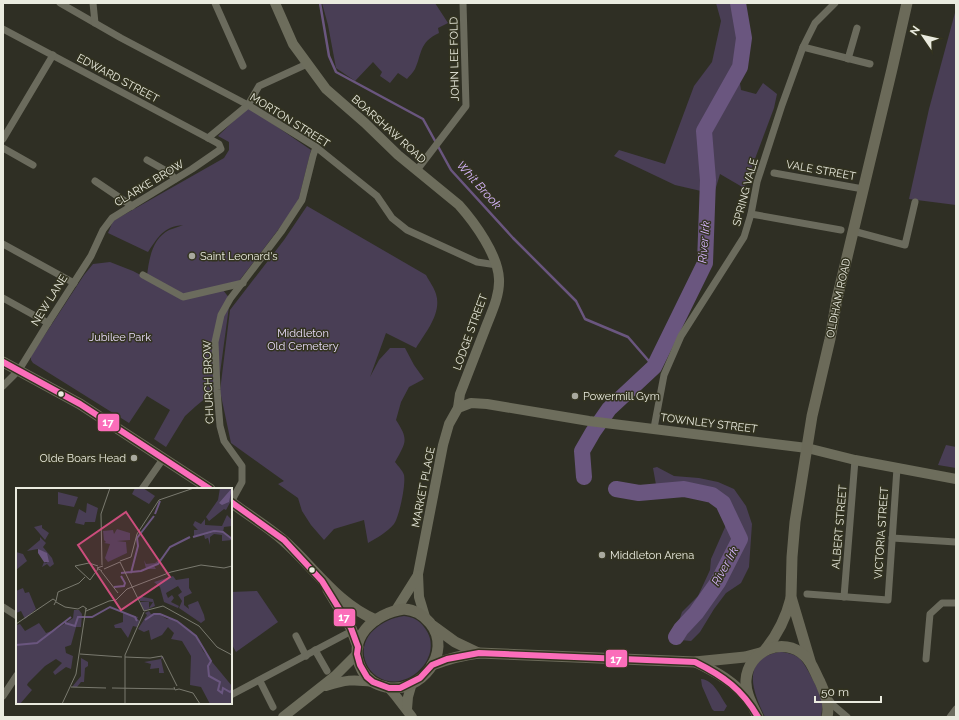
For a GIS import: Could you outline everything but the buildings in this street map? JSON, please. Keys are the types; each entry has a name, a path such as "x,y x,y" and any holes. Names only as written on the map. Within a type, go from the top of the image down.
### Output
{"main road":[{"name":"BOARSHAW ROAD","path":"275,3 293,44 326,89 365,123 398,155 459,205 467,214 489,248 497,264"},
{"name":"OLDHAM ROAD","path":"756,713 749,698 746,681 750,666 774,638 782,625 791,597 795,522 812,416 853,231 907,3"},
{"name":"LODGE STREET","path":"458,408 460,394 493,309 498,291 499,279 497,264"},
{"path":"3,362 80,404 208,488"},
{"name":"TOWNLEY STREET","path":"458,408 464,404 471,403 487,404 589,421 807,448 855,460 956,479"},
{"name":"MARKET PLACE","path":"425,617 419,597 418,574 443,445 449,424 458,408"},
{"path":"232,503 284,540 322,581 359,612 376,620"},
{"name":"MARKET PLACE","path":"396,610 418,574"},
{"path":"322,581 351,628 363,672 374,682"},
{"name":"OLDHAM ROAD","path":"791,597 810,661 827,697"},
{"path":"283,717 341,670 358,650 363,632 368,625 383,615 396,610 410,610 418,612 425,617 437,634 439,649 437,656 427,672 412,683 400,688 389,688 374,682 357,679 320,688"},
{"path":"432,626 454,642 479,653"},
{"path":"432,665 447,659 479,653 695,662 745,657 778,646 786,646 799,651 810,661"},
{"path":"695,662 724,677 736,686 756,713"},
{"path":"409,713 408,697 412,683"},
{"path":"389,688 409,713"},
{"path":"827,697 827,717"}],"street":[{"name":"MORTON STREET","path":"60,3 248,105 316,147 377,196 392,218 407,230 477,262 497,264"},
{"path":"93,3 95,23"},
{"path":"215,3 243,66"},
{"name":"JOHN LEE FOLD","path":"417,170 466,106 464,3"},
{"name":"SPRING VALE","path":"654,428 664,375 681,336 744,236 751,214 757,182 803,47 815,23 835,3"},
{"name":"EDWARD STREET","path":"3,28 219,144 220,149"},
{"path":"848,59 857,28"},
{"path":"803,47 870,64"},
{"path":"4,137 53,55"},
{"path":"208,138 248,105 259,86 307,64"},
{"name":"CHURCH BROW","path":"232,500 242,482 242,466 224,441 220,426 215,342 221,316 230,299 281,232 302,200 316,147"},
{"path":"3,148 34,165"},
{"name":"CLARKE BROW","path":"98,242 103,230 112,218 176,180 220,149"},
{"path":"147,160 170,173 176,180"},
{"name":"VALE STREET","path":"774,173 863,188"},
{"path":"95,181 132,206"},
{"path":"853,231 905,245 915,202"},
{"path":"751,214 841,230"},
{"name":"NEW LANE","path":"3,386 19,370 98,242"},
{"path":"3,244 74,283"},
{"path":"143,275 183,296 243,283"},
{"path":"3,298 48,323"},
{"path":"143,488 163,459"},
{"name":"ALBERT STREET","path":"844,597 855,460"},
{"name":"VICTORIA STREET","path":"844,597 888,600 897,468"},
{"path":"892,538 956,542"},
{"path":"807,594 844,597"},
{"path":"926,659 930,614 942,603 956,603"},
{"path":"3,607 16,615"},
{"path":"232,695 346,634"},
{"path":"296,636 306,656"},
{"path":"315,650 327,670"},
{"path":"3,696 16,676"},
{"path":"260,681 273,707"},
{"path":"827,697 834,706 847,717"},
{"path":"950,717 956,709"}],"green space":[{"path":"322,3 435,3 448,23 438,28 439,33 424,44 415,69 407,79 398,73 390,83 380,76 382,72 373,62 355,81 336,68 328,25"},
{"path":"716,3 742,3 747,34 739,77 741,90 756,94 763,83 777,94 774,108 744,188 720,174 714,194 675,185 614,156 619,150 665,164 694,86 712,62 721,21"},
{"path":"956,9 956,205 909,199 929,109"},
{"path":"248,107 311,150 298,202 239,281 184,296 147,276 150,256 155,244 163,234 183,225 176,226 162,233 148,252 108,233 113,221 224,158 229,150 229,142 218,136"},
{"name":"Middleton Old Cemetery","path":"307,206 426,275 436,294 437,308 435,315 416,348 386,333 370,377 379,360 390,348 405,348 414,365 424,379 409,387 401,402 396,420 403,432 404,437 404,445 395,462 402,470 404,475 402,501 398,515 391,527 382,535 368,543 364,520 334,529 324,540 311,525 302,511 298,498 278,484 284,481 231,443 220,391 230,310 284,240"},
{"name":"Jubilee Park","path":"110,262 133,271 182,297 223,290 230,299 218,388 185,416 166,447 154,439 170,410 147,396 129,423 33,363 31,360 31,356 84,275 93,264"},
{"path":"946,445 956,447 956,468 938,465"},
{"path":"657,467 674,476 699,478 718,482 734,489 746,506 752,524 749,567 741,583 726,593 700,632 691,641 670,639 677,627 682,612 698,596 710,570 711,559 726,525 722,508 706,498 658,496 653,468"},
{"path":"257,591 278,622 236,652 232,645 232,592"},
{"path":"404,616 416,619 420,622 430,638 431,649 427,660 420,669 411,676 401,681 389,681 378,677 368,667 365,660 365,643 368,636 380,625"},
{"path":"779,652 788,653 795,656 800,659 805,666 815,683 821,698 821,717 765,717 754,688 754,669 759,662 767,656"},
{"path":"701,679 710,682 716,689 727,706 724,711 714,711 712,709 702,686"}],"waterway":[{"name":"Whit Brook","path":"320,3 329,56 336,72 423,119 451,170 513,238 576,301 585,319 628,337 654,367"},
{"name":"River Irk","path":"584,477 582,451 609,409 654,367 705,263 708,180 704,131 740,67 744,38 738,3"},
{"name":"River Irk","path":"616,489 639,493 684,489 712,495 723,503 740,539 718,582 696,613 681,629 676,637"}],"transit line":[{"name":"17","path":"3,362 80,404 208,488"},
{"name":"17","path":"232,503 284,540 322,581 351,628 358,647 357,654 360,665 367,677 373,682 389,688 400,688 420,678 432,665 447,659 479,653 695,662 731,684 752,707 758,717"}],"place":[{"name":"Saint Leonard's","path":"192,256"},
{"name":"Powermill Gym","path":"575,396"},
{"name":"Olde Boars Head","path":"134,458"},
{"name":"Middleton Arena","path":"602,555"}]}
